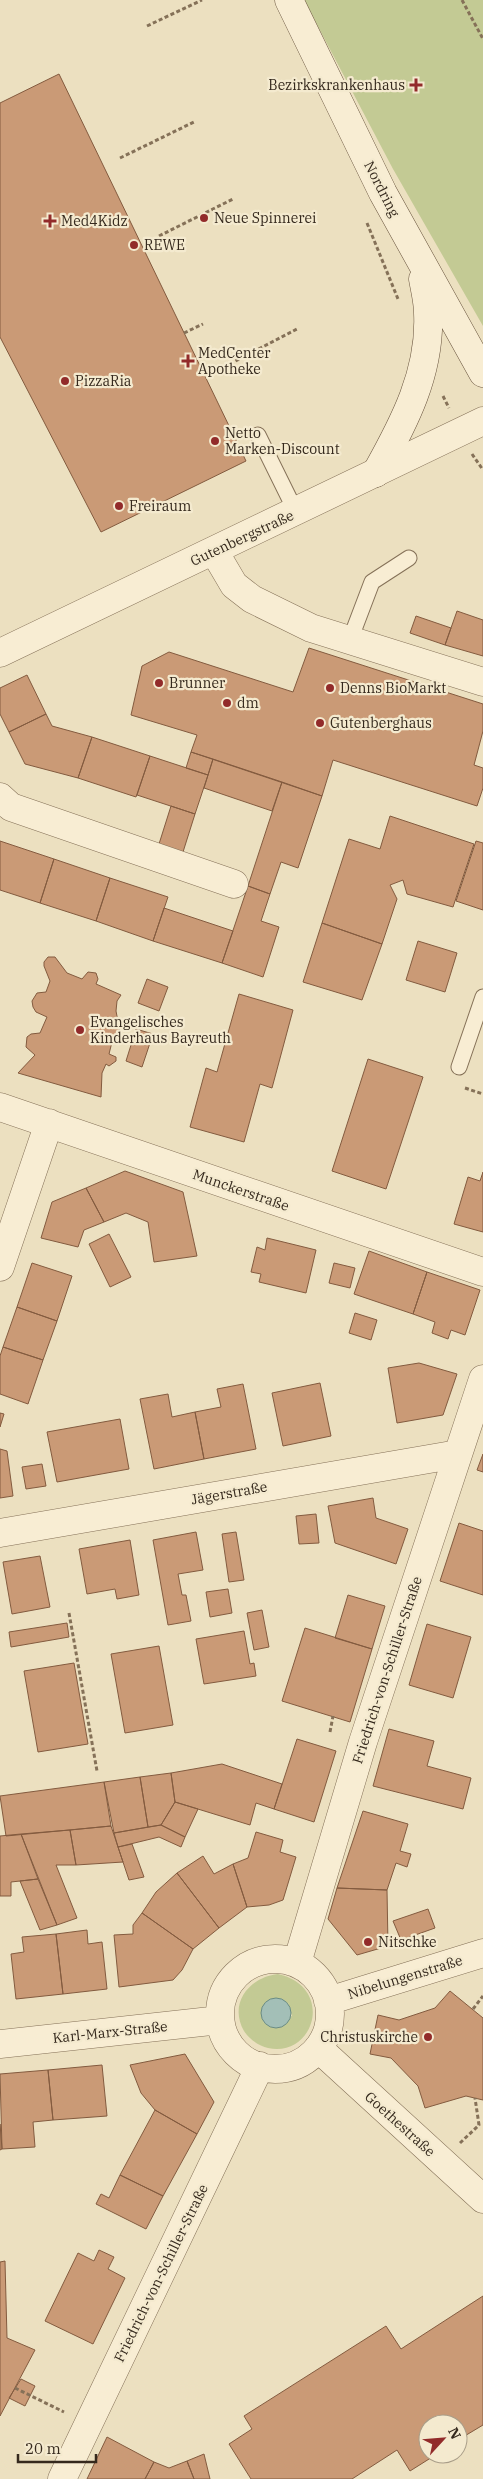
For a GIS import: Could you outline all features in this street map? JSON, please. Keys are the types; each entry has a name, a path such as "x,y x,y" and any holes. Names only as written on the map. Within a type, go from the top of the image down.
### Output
{"street":[{"name":"Nordring","path":"288,0 383,193 483,373"},
{"path":"376,473 405,422 426,354 428,313 422,265"},
{"name":"Gutenbergstraße","path":"0,653 472,426"},
{"path":"214,551 234,585 252,599 311,628 483,682"},
{"path":"0,797 11,807 234,884"},
{"name":"Munckerstraße","path":"0,1106 483,1272"},
{"path":"0,1267 49,1123"},
{"name":"Friedrich-von-Schiller-Straße","path":"297,1963 363,1742 483,1379"},
{"name":"Jägerstraße","path":"0,1533 458,1454"},
{"name":"Nibelungenstraße","path":"328,2001 483,1953"},
{"path":"269,1959 283,1959 297,1963 309,1971 319,1981 328,2001 329,2022 325,2036 318,2048 307,2058 295,2065 280,2068 260,2066 240,2056 224,2034 220,2020 220,2005 224,1992 232,1979 242,1969 255,1962 269,1959"},
{"name":"Karl-Marx-Straße","path":"0,2044 220,2020"},
{"name":"Goethestraße","path":"318,2048 483,2198"},
{"name":"Friedrich-von-Schiller-Straße","path":"62,2479 260,2066"}],"lane":[{"path":"258,435 296,512"},
{"path":"350,640 372,582 410,558"},
{"path":"459,1067 483,997"}],"path":[{"path":"147,26 202,0"},
{"path":"462,0 483,39"},
{"path":"120,158 194,122"},
{"path":"159,236 233,199"},
{"path":"364,215 398,300"},
{"path":"184,333 203,324"},
{"path":"224,366 297,329"},
{"path":"422,372 435,380 472,426 483,470"},
{"path":"69,1613 97,1771"},
{"path":"330,1732 333,1716"},
{"path":"473,2009 483,1996"},
{"path":"441,2161 479,2125 475,2098"},
{"path":"15,2388 88,2424"}],"green space":[{"name":"Bezirkskrankenhaus","path":"304,0 483,0 483,326 393,169"},
{"path":"278,1974 296,1981 307,1992 312,2006 312,2020 307,2032 297,2042 284,2048 268,2048 258,2044 246,2034 240,2021 240,2001 251,1986 268,1976","holes":["288,2003 292,2016 264,2023 261,2010"]}],"water":[{"path":"276,1998 287,2002 291,2013 287,2024 276,2028 265,2024 261,2013 265,2002"}],"building":[{"path":"59,74 246,461 101,532 0,337 0,103"},
{"path":"457,611 483,620 483,656 445,645"},
{"path":"416,616 451,628 445,645 410,633"},
{"name":"Gutenberghaus","path":"309,648 483,704 483,731 474,765 483,768 483,788 477,806 333,760 322,796 191,752 197,735 131,715 142,666 169,652 293,692"},
{"path":"27,675 46,714 9,732 0,714 0,688"},
{"path":"46,714 52,726 92,737 78,778 25,764 9,732"},
{"path":"92,737 150,756 136,797 78,778"},
{"path":"191,752 213,759 208,775 186,768"},
{"path":"150,756 208,775 195,814 137,795"},
{"path":"213,759 282,782 272,811 204,788"},
{"path":"282,782 322,796 298,868 281,862 270,894 248,886"},
{"path":"171,806 195,814 183,852 159,844"},
{"path":"390,816 474,844 453,907 407,894 403,880 390,885 397,899 382,944 322,923 349,839 380,849"},
{"path":"0,841 54,859 40,903 0,890"},
{"path":"476,841 483,843 483,910 456,901"},
{"path":"54,859 110,878 96,921 40,903"},
{"path":"110,878 168,897 153,941 96,921"},
{"path":"248,886 270,894 261,921 279,927 263,977 222,963"},
{"path":"164,908 233,931 222,963 153,941"},
{"path":"322,923 382,944 362,1000 303,982"},
{"path":"418,941 457,953 445,992 406,980"},
{"path":"48,957 55,957 67,973 82,979 88,972 96,973 98,979 96,984 121,995 117,1001 116,1011 120,1032 112,1042 109,1054 116,1057 116,1061 109,1066 106,1064 102,1073 101,1097 18,1073 35,1055 26,1047 27,1037 31,1034 40,1033 47,1017 36,1012 32,1001 37,993 46,992 50,981 44,966 44,962"},
{"path":"147,979 168,987 159,1011 138,1003"},
{"path":"239,994 293,1010 272,1088 260,1084 244,1142 190,1127 206,1068 217,1072"},
{"path":"136,1029 153,1034 142,1067 126,1061"},
{"path":"368,1059 423,1077 386,1189 332,1171"},
{"path":"125,1171 183,1192 197,1256 154,1262 148,1222 126,1213 104,1222 86,1188"},
{"path":"483,1172 483,1232 454,1224 468,1177 480,1181"},
{"path":"86,1188 104,1222 84,1230 78,1247 41,1238 52,1202"},
{"path":"109,1234 131,1277 110,1287 89,1244"},
{"path":"267,1238 316,1250 306,1293 259,1282 261,1274 251,1272 257,1247 265,1250"},
{"path":"369,1251 427,1272 413,1314 354,1294"},
{"path":"32,1263 72,1276 57,1321 17,1307"},
{"path":"334,1263 355,1268 350,1288 329,1283"},
{"path":"427,1272 480,1290 465,1335 451,1330 448,1339 432,1333 435,1322 413,1314"},
{"path":"17,1307 57,1321 43,1360 3,1347"},
{"path":"355,1313 377,1320 371,1340 349,1333"},
{"path":"3,1347 43,1360 28,1404 0,1394 0,1356"},
{"path":"419,1363 457,1374 443,1415 397,1423 388,1368"},
{"path":"320,1383 331,1436 283,1446 272,1393"},
{"path":"243,1384 256,1449 204,1459 195,1412 221,1407 217,1389"},
{"path":"168,1394 172,1417 195,1412 204,1459 154,1469 140,1399"},
{"path":"0,1413 4,1414 0,1427"},
{"path":"120,1419 129,1469 57,1482 47,1432"},
{"path":"0,1449 7,1451 13,1496 0,1498"},
{"path":"483,1454 483,1472 477,1470"},
{"path":"42,1464 46,1486 26,1489 22,1467"},
{"path":"373,1498 376,1518 408,1529 396,1564 335,1543 328,1506"},
{"path":"316,1514 319,1543 299,1544 296,1516"},
{"path":"459,1523 483,1531 483,1595 440,1581"},
{"path":"196,1532 203,1570 178,1574 182,1595 186,1595 191,1621 168,1625 153,1540"},
{"path":"236,1532 244,1580 229,1582 222,1534"},
{"path":"130,1540 139,1595 117,1599 115,1589 87,1594 79,1549"},
{"path":"40,1556 50,1607 12,1614 3,1562"},
{"path":"228,1589 232,1613 210,1617 206,1592"},
{"path":"348,1595 385,1606 372,1649 335,1638"},
{"path":"262,1610 269,1647 254,1650 247,1613"},
{"path":"67,1623 69,1637 11,1647 9,1632"},
{"path":"427,1624 471,1637 453,1698 409,1685"},
{"path":"305,1628 372,1649 350,1722 282,1701"},
{"path":"244,1631 250,1664 254,1663 256,1676 204,1684 196,1639"},
{"path":"159,1646 173,1725 125,1733 111,1654"},
{"path":"74,1663 88,1744 38,1752 24,1671"},
{"path":"389,1729 434,1741 427,1766 471,1778 463,1809 373,1786"},
{"path":"297,1739 336,1751 314,1822 274,1809"},
{"path":"222,1764 282,1784 274,1809 256,1803 250,1825 175,1802 171,1773"},
{"path":"171,1773 175,1802 161,1825 148,1827 140,1777"},
{"path":"140,1777 148,1827 114,1833 104,1782"},
{"path":"104,1782 111,1826 6,1836 0,1796"},
{"path":"175,1802 198,1809 185,1837 161,1825"},
{"path":"363,1811 408,1824 400,1851 411,1854 407,1867 396,1863 387,1890 337,1888"},
{"path":"161,1825 185,1837 181,1847 159,1837 118,1847 114,1833"},
{"path":"111,1826 123,1862 76,1865 70,1830"},
{"path":"70,1830 76,1865 56,1865 77,1918 57,1925 21,1834"},
{"path":"256,1832 283,1840 280,1852 296,1857 283,1900 269,1905 247,1907 233,1864 248,1858"},
{"path":"21,1834 38,1879 11,1882 11,1896 0,1896 0,1836"},
{"path":"132,1844 144,1877 129,1880 118,1847"},
{"path":"203,1856 214,1874 233,1864 247,1907 219,1928 177,1873"},
{"path":"177,1873 219,1928 193,1949 142,1913 156,1892"},
{"path":"38,1879 57,1925 40,1930 20,1881"},
{"path":"337,1888 387,1890 388,1946 357,1955 328,1919"},
{"path":"428,1909 435,1928 401,1940 393,1921"},
{"path":"142,1913 193,1949 182,1970 173,1980 119,1987 114,1935 133,1934 133,1925"},
{"path":"87,1930 88,1944 102,1942 107,1989 63,1994 56,1934"},
{"path":"56,1934 63,1994 16,1999 11,1954 24,1952 22,1937"},
{"name":"Christuskirche","path":"450,1991 483,2018 483,2100 466,2096 425,2108 418,2086 391,2058 370,2054 378,2015 399,2020 435,2008"},
{"path":"185,2054 214,2102 197,2134 155,2110 141,2093 130,2065"},
{"path":"102,2065 107,2116 53,2120 48,2070"},
{"path":"48,2070 53,2120 33,2122 35,2147 2,2149 0,2074"},
{"path":"155,2110 197,2134 163,2196 120,2175"},
{"path":"0,2124 2,2149 0,2150"},
{"path":"120,2175 163,2196 146,2229 96,2204 101,2194 109,2198"},
{"path":"99,2250 114,2257 108,2269 125,2278 93,2344 45,2321 78,2253 94,2261"},
{"path":"5,2261 7,2338 35,2350 0,2416 0,2262"},
{"path":"483,2296 483,2425 468,2434 468,2414 418,2414 418,2464 421,2464 410,2471 397,2450 352,2479 251,2479 229,2444 252,2429 244,2416 386,2326 401,2349"},
{"path":"21,2379 35,2386 25,2406 9,2398"},
{"path":"107,2437 154,2462 145,2479 87,2479"},
{"path":"204,2454 210,2479 194,2479 187,2461"},
{"path":"187,2461 194,2479 145,2479 154,2462 169,2468"}],"place":[{"name":"Bezirkskrankenhaus","path":"416,85"},
{"name":"Neue Spinnerei","path":"204,218"},
{"name":"Med4Kidz","path":"50,221"},
{"name":"REWE","path":"134,245"},
{"name":"MedCenter Apotheke","path":"188,361"},
{"name":"PizzaRia","path":"65,381"},
{"name":"Netto Marken-Discount","path":"215,441"},
{"name":"Freiraum","path":"119,506"},
{"name":"Brunner","path":"159,683"},
{"name":"Denns BioMarkt","path":"330,688"},
{"name":"dm","path":"227,703"},
{"name":"Gutenberghaus","path":"320,723"},
{"name":"Evangelisches Kinderhaus Bayreuth","path":"80,1030"},
{"name":"Nitschke","path":"368,1942"},
{"name":"Christuskirche","path":"428,2037"}]}
